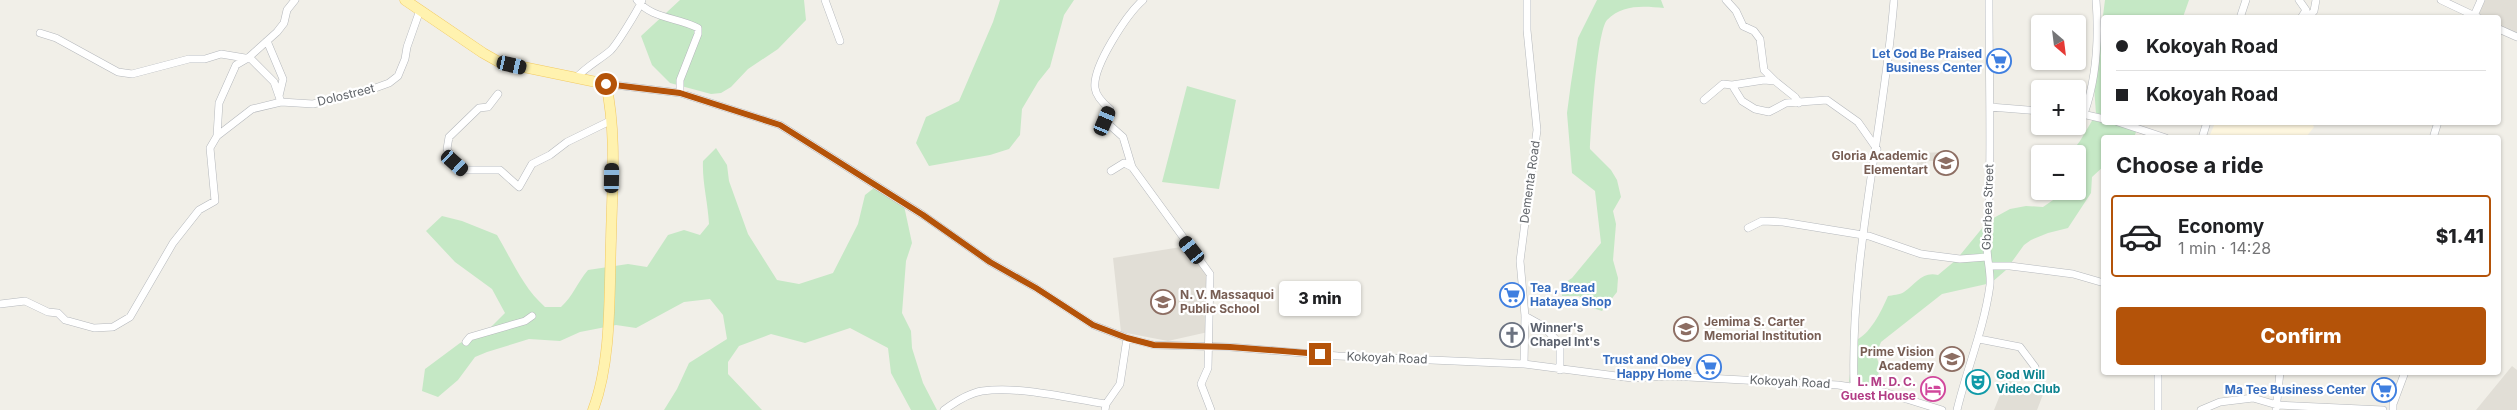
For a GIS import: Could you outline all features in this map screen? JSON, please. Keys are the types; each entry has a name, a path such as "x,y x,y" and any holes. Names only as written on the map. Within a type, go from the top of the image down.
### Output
{"main road":[{"name":"Kokoyah Road","path":"412,4 499,62 606,84"},
{"path":"593,410 601,391 609,300 612,120 606,84"}],"street":[{"path":"0,304 25,301 48,312 58,313 65,320 94,328 113,327 130,317 173,243 199,210 215,201 210,148 217,136 222,94 236,66 267,41 284,23 287,10 294,0"},
{"path":"825,0 840,41"},
{"path":"1143,0 1119,28 1095,74 1095,90 1102,103 1110,109 1105,121 1123,137 1132,167 1210,274 1208,368 1201,384 1211,410"},
{"name":"Dementa Road","path":"1524,364 1524,316 1520,261 1537,130 1527,30 1527,0"},
{"path":"1726,0 1736,10 1743,26 1754,31 1760,38 1764,70 1795,97 1798,103"},
{"path":"1854,386 1853,353 1856,302 1869,183 1877,149 1894,0"},
{"name":"Gbarbea Street","path":"1957,410 1979,339 1990,283 1987,257 1990,107 1989,0"},
{"path":"2086,104 2093,89 2098,28 2096,0"},
{"path":"2241,15 2246,0"},
{"path":"2299,0 2306,10 2303,15"},
{"path":"2311,15 2314,11 2316,0"},
{"path":"2441,0 2473,15"},
{"path":"2475,15 2481,0"},
{"path":"576,78 588,66 610,51 640,2 654,15 673,18 698,28 698,34 680,80 680,93"},
{"name":"Dolostreet","path":"217,136 252,110 280,99 313,104 367,91 389,83 398,76 405,59 412,4"},
{"path":"2501,30 2517,37"},
{"path":"40,33 56,38 118,72 132,74 189,59 221,54 248,58 274,82 280,99"},
{"path":"267,41 283,79 280,99"},
{"path":"1704,100 1723,84 1764,80 1775,81"},
{"name":"Kokoyah Road","path":"606,84 680,93 780,125 923,215 990,262 1036,288 1093,325 1127,338 1154,345 1208,346 1338,356 1524,364 1632,378 1670,376 1854,386 1884,392 1942,410"},
{"path":"1732,84 1742,101 1755,109 1769,112 1786,103 1827,100 1858,122 1877,149"},
{"path":"498,94 488,107 479,108 449,137 447,149 455,163 463,170 500,170 519,187 532,164 550,155 567,142 612,120"},
{"path":"1990,107 2031,111"},
{"path":"2086,115 2101,118"},
{"path":"2127,125 2157,135"},
{"path":"1111,171 1124,163 1132,167"},
{"path":"1748,228 1762,221 1783,222 1864,236 1921,254 1960,259 1987,257"},
{"path":"1989,266 2010,266 2073,274 2101,282"},
{"path":"466,342 470,337 525,321 532,316"},
{"path":"1524,316 1543,326 1560,344 1560,370"},
{"path":"944,410 956,401 981,391 1034,393 1106,407 1120,384 1127,338"},
{"path":"1979,339 2020,347 2034,367"},
{"path":"2158,375 2158,410"},
{"path":"2277,407 2280,375"},
{"path":"2393,410 2393,404 2404,375"},
{"path":"2201,410 2220,402 2253,398 2277,407 2383,410"}],"shaded area":[{"path":"2484,0 2517,0 2517,34 2501,26 2501,15 2477,14"},
{"path":"2214,125 2313,125 2314,127 2308,135 2210,135"},
{"name":"Gloria Academic Elementart","path":"1951,152 1951,171 1940,171 1940,161 1926,161 1926,166 1917,166 1916,153"},
{"name":"N. V. Massaquoi Public School","path":"1187,246 1208,273 1208,332 1168,341 1121,332 1113,258"},
{"path":"2512,366 2517,370 2517,410 2476,410"},
{"path":"2006,380 2044,392 2037,410 1994,410"}],"green space":[{"path":"680,0 804,0 806,20 778,49 748,69 731,87 721,93 711,94 670,83 652,65 641,36"},
{"path":"1000,0 1074,0 1064,15 1050,67 1038,82 1022,109 1020,135 1009,149 990,155 929,166 916,143 926,117 959,101 993,22"},
{"path":"1597,0 1661,0 1664,8 1634,7 1619,11 1607,20 1600,42 1590,149 1611,170 1617,180 1621,197 1613,211 1616,224 1613,260 1618,278 1617,292 1602,311 1593,308 1579,296 1562,296 1560,286 1572,278 1601,243 1595,191 1572,173 1567,113 1578,38"},
{"path":"2105,0 2189,0 2184,15 2103,15"},
{"path":"2101,31 2101,125 2139,125 2135,135 2101,135 2101,169 2092,177 2091,193 2068,228 2048,233 2024,245 2006,270 1991,283 1942,294 1881,342 1876,354 1879,365 1878,383 1868,386 1849,382 1854,341 1865,334 1870,328 1888,296 1902,293 1923,277 1932,274 1938,275 1956,260 1988,221 2010,209 2026,206 2043,207 2053,200 2086,200 2086,145 2077,145 2084,135 2086,135 2086,131 2096,114 2094,86"},
{"path":"1187,86 1236,100 1219,189 1162,182"},
{"path":"716,148 727,165 729,181 748,234 777,280 799,284 833,273 858,224 865,195 879,184 903,201 912,243 906,261 902,313 911,331 912,348 923,383 937,410 911,410 891,373 888,348 850,328 805,343 771,334 739,346 728,362 728,374 762,410 664,410 677,389 689,363 727,339 723,315 710,299 684,302 636,328 616,325 580,332 560,341 529,339 487,352 475,357 458,380 438,397 422,391 425,369 460,343 488,330 505,313 492,289 455,262 426,231 442,216 462,221 497,235 518,273 537,299 545,307 561,307 588,270 628,264 647,267 668,235 684,230 700,235 709,224 703,177 703,161"}],"place":[{"name":"Let God Be Praised Business Center","path":"1999,61"},
{"name":"Gloria Academic Elementart","path":"1946,163"},
{"name":"Tea , Bread Hatayea Shop","path":"1512,295"},
{"name":"N. V. Massaquoi Public School","path":"1163,302"},
{"name":"Jemima S. Carter Memorial Institution","path":"1686,329"},
{"name":"Winner's Chapel Int's","path":"1512,335"},
{"name":"Prime Vision Academy","path":"1952,359"},
{"name":"Trust and Obey Happy Home","path":"1709,367"},
{"name":"God Will Video Club","path":"1978,382"},
{"name":"L. M. D. C. Guest House","path":"1933,389"},
{"name":"Ma Tee Business Center","path":"2384,390"}],"route":[{"path":"606,84 680,93 780,125 923,215 990,262 1036,288 1093,325 1127,338 1154,345 1230,347 1320,354"}]}
